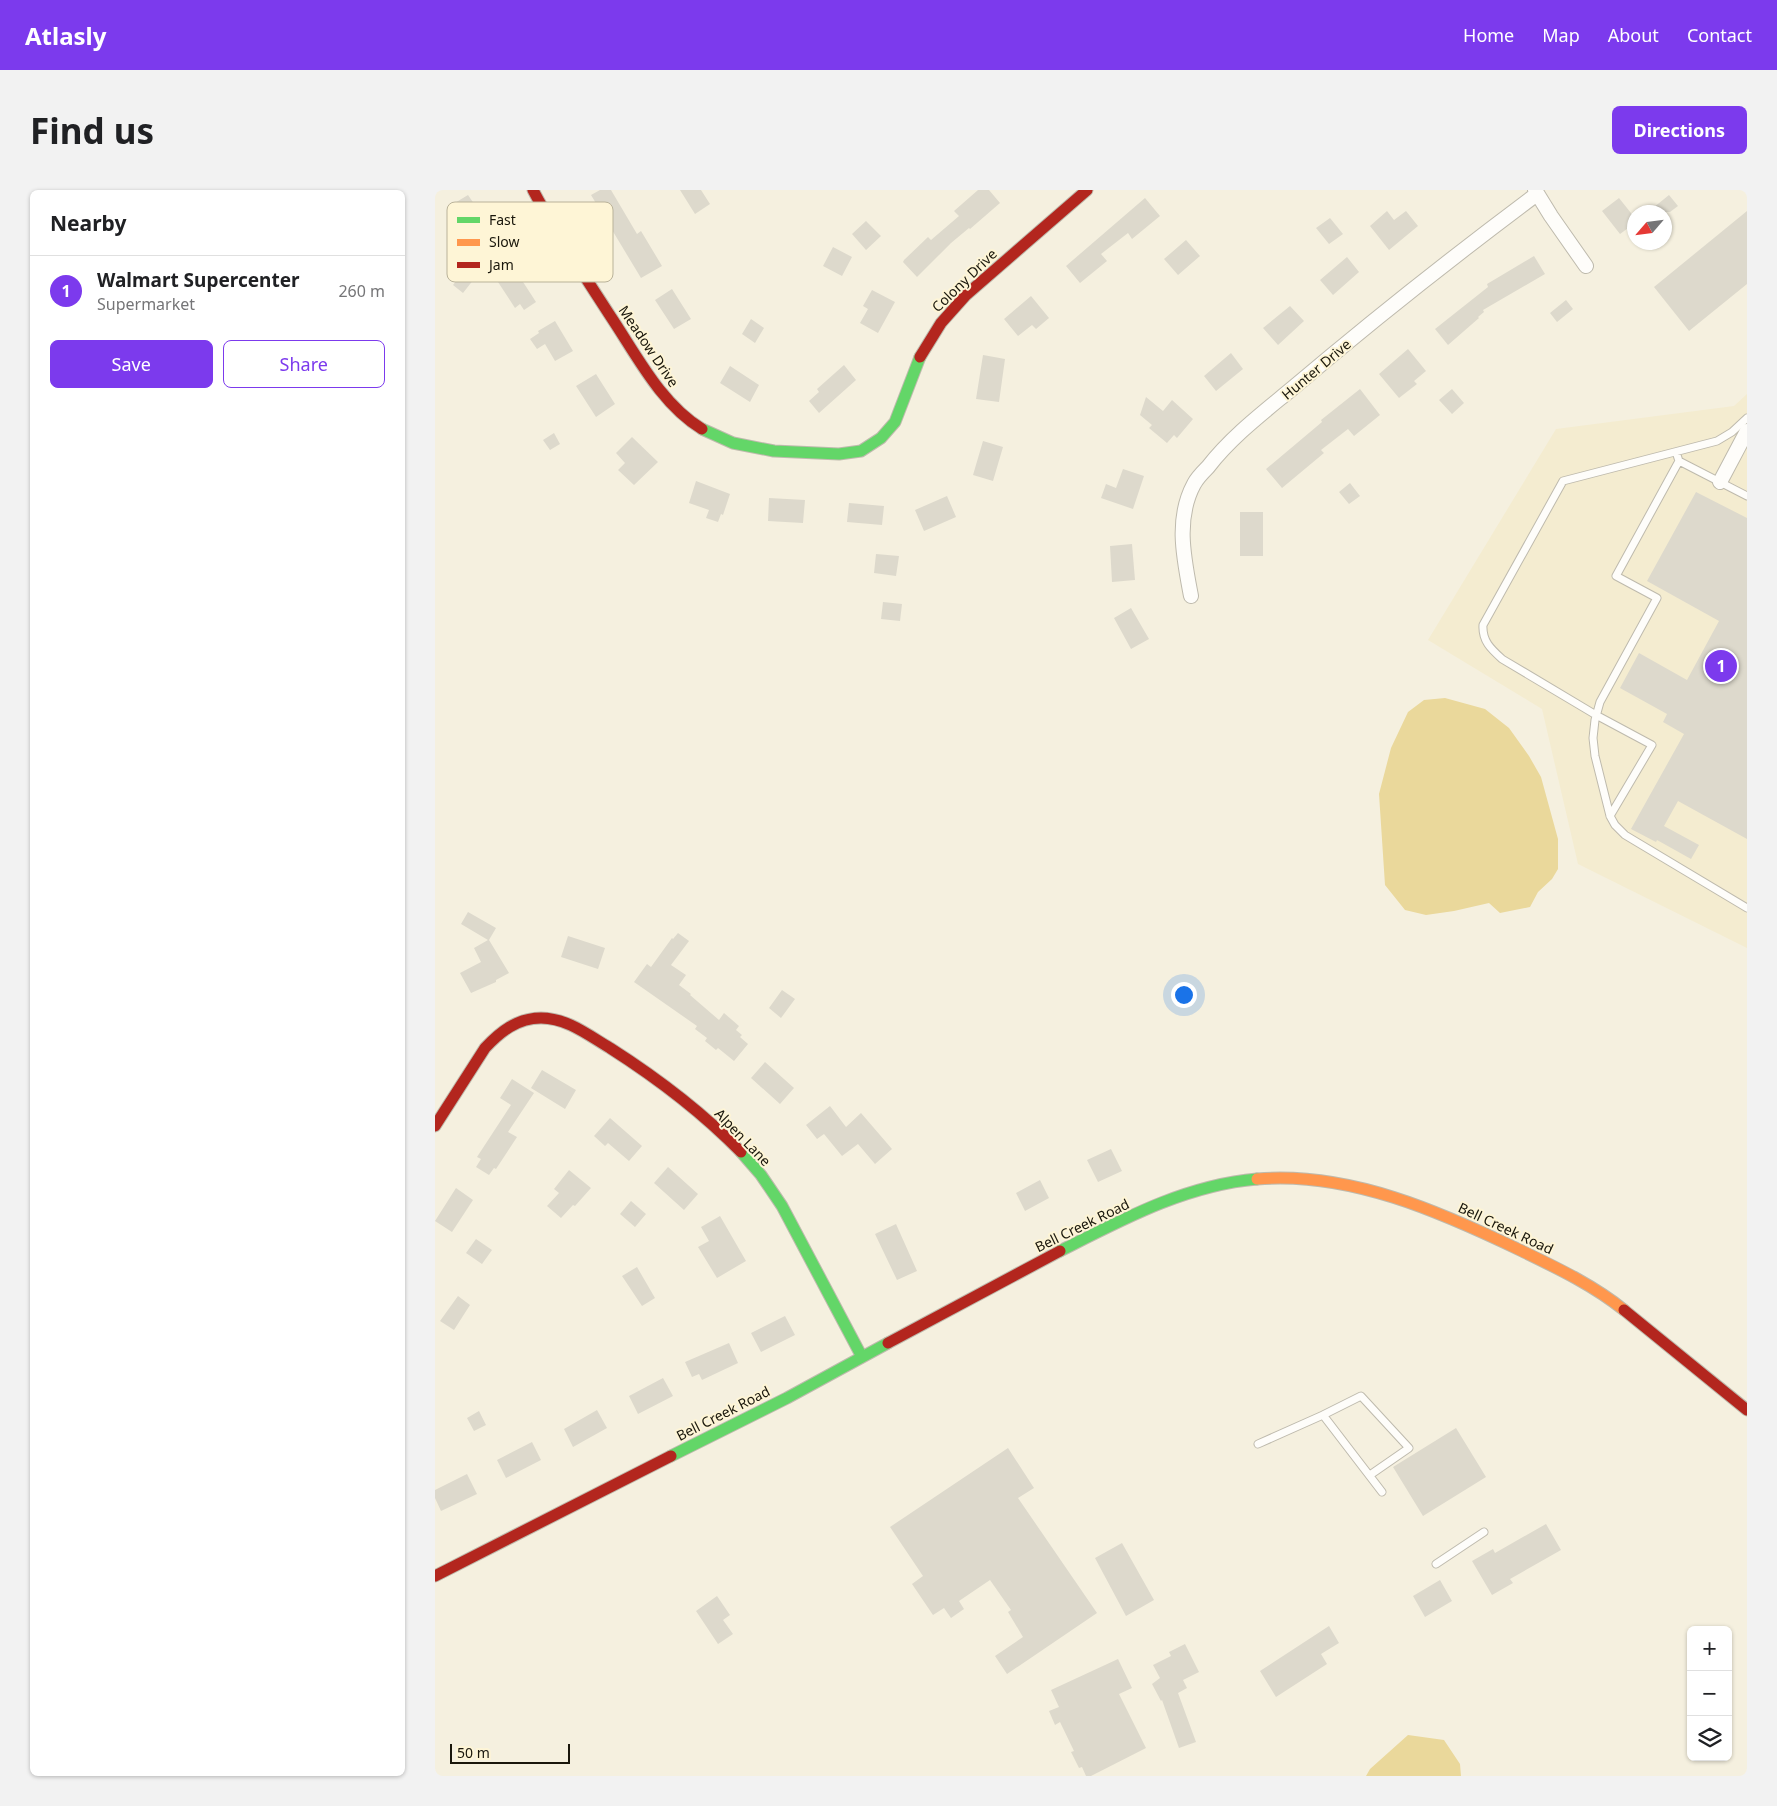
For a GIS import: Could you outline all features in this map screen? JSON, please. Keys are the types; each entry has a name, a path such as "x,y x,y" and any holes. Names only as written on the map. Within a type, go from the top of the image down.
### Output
{"street":[{"name":"Meadow Drive","path":"533,190 539,202"},
{"name":"Colony Drive","path":"879,440 891,428 901,410 921,356 937,327 955,306 994,270 1087,190"},
{"path":"1536,192 1586,266"},
{"name":"Hunter Drive","path":"1191,596 1182,537 1186,502 1194,483 1214,459 1242,430 1371,322 1536,192"},
{"name":"Meadow Drive","path":"589,282 668,401 687,419 705,431 725,440 751,448 778,453 853,453 864,450 879,440"},
{"path":"1720,482 1747,431"},
{"name":"Alpen Lane","path":"435,1126 485,1048 510,1025 528,1019 552,1019 571,1024 667,1087 701,1114 738,1149 761,1175 784,1209 862,1357"},
{"name":"Bell Creek Road","path":"435,1576 782,1400 1020,1272 1099,1232 1172,1198 1201,1188 1232,1181 1263,1178 1296,1178 1379,1192 1419,1205 1487,1234 1549,1264 1609,1298 1673,1348 1747,1410"}],"lane":[{"path":"1610,816 1652,745 1596,715 1501,659 1489,648 1483,635 1483,625 1563,481 1717,441 1732,432 1747,418"},
{"path":"1676,452 1679,461 1747,496"},
{"path":"1679,461 1616,576 1657,598 1600,702 1593,738 1595,756 1610,816 1625,836 1747,908"},
{"path":"1258,1444 1361,1396 1409,1448 1370,1475"},
{"path":"1323,1415 1382,1492"},
{"path":"1436,1564 1484,1532"}],"shaded area":[{"path":"1747,394 1747,948 1578,864 1542,709 1428,640 1556,429 1734,406"},
{"path":"1445,698 1485,709 1509,728 1541,777 1558,839 1558,869 1552,879 1538,892 1530,907 1500,913 1489,903 1426,915 1405,910 1385,885 1379,794 1391,748 1408,712 1424,700"},
{"path":"1408,1735 1444,1740 1460,1764 1461,1776 1366,1776 1370,1769"}],"building":[{"path":"600,190 611,190 637,234 641,231 662,266 641,278 613,232 613,202 595,202 591,195"},
{"path":"680,190 701,190 710,204 695,214"},
{"path":"978,190 989,190 1000,203 951,243 917,277 903,262 904,260 928,237 931,240 959,216 954,211"},
{"path":"468,195 473,202 456,202"},
{"path":"1669,195 1678,206 1672,210 1672,205 1657,205"},
{"path":"1145,198 1160,216 1132,239 1128,233 1101,254 1107,261 1080,283 1066,266"},
{"path":"1619,198 1627,208 1627,229 1620,234 1602,211"},
{"path":"1387,211 1394,220 1406,211 1418,226 1389,250 1370,226"},
{"path":"1747,211 1747,284 1689,331 1654,287"},
{"path":"1330,218 1343,234 1329,244 1316,228"},
{"path":"866,221 881,236 866,250 852,234"},
{"path":"1186,240 1200,256 1178,275 1164,259"},
{"path":"833,247 852,257 842,276 823,266"},
{"path":"1534,256 1545,274 1483,310 1484,312 1479,318 1448,345 1435,329 1488,287 1487,284"},
{"path":"1347,257 1359,272 1333,295 1320,280"},
{"path":"455,282 472,282 463,293 453,285"},
{"path":"498,282 523,282 536,302 524,310 520,304 515,308"},
{"path":"672,289 691,319 674,329 655,300"},
{"path":"872,290 895,302 878,333 860,323 868,309 863,306"},
{"path":"1031,296 1049,318 1036,329 1032,325 1018,336 1004,319"},
{"path":"1566,300 1573,309 1557,322 1550,313"},
{"path":"1290,306 1304,321 1278,345 1263,328"},
{"path":"751,319 764,328 755,343 742,334"},
{"path":"555,321 573,351 555,361 545,344 537,349 530,339 539,333 538,331"},
{"path":"1408,349 1426,371 1414,381 1417,384 1399,398 1379,374"},
{"path":"1231,353 1243,369 1216,391 1204,376"},
{"path":"983,355 1005,359 999,402 976,399"},
{"path":"844,365 856,380 819,413 809,401 819,392 817,389"},
{"path":"730,366 759,385 750,402 720,383"},
{"path":"596,374 615,404 596,417 576,386"},
{"path":"1360,389 1380,415 1354,436 1348,429 1321,450 1324,453 1282,488 1266,469 1322,422 1321,420"},
{"path":"1452,389 1464,403 1452,414 1439,400"},
{"path":"1146,397 1163,411 1172,400 1193,419 1177,438 1174,435 1167,443 1149,428 1152,425 1140,415"},
{"path":"554,433 560,444 550,450 543,440"},
{"path":"632,437 658,462 634,485 618,470 625,463 616,453"},
{"path":"983,441 1003,447 993,481 973,475"},
{"path":"1123,469 1144,476 1133,509 1101,498 1106,484 1116,488"},
{"path":"696,481 730,494 723,515 721,514 718,522 706,518 709,510 689,503"},
{"path":"1350,483 1360,496 1349,504 1339,492"},
{"path":"1696,492 1747,518 1747,839 1678,801 1664,826 1699,845 1691,859 1657,840 1656,842 1631,829 1684,734 1663,722 1667,714 1620,688 1639,653 1687,680 1719,621 1647,581"},
{"path":"947,496 956,517 924,531 915,510"},
{"path":"769,498 805,500 803,523 768,521"},
{"path":"849,503 884,506 882,525 847,522"},
{"path":"1240,512 1263,512 1263,556 1240,556"},
{"path":"1132,544 1135,580 1112,582 1110,546"},
{"path":"876,554 899,556 896,576 874,573"},
{"path":"883,602 902,604 900,621 881,619"},
{"path":"1131,608 1149,639 1131,649 1114,618"},
{"path":"468,912 496,928 489,940 509,973 496,980 496,982 471,993 460,973 481,962 474,948 488,940 461,924"},
{"path":"678,933 689,941 671,965 686,975 679,985 719,1020 724,1013 739,1026 736,1030 742,1035 740,1037 748,1044 734,1061 718,1048 716,1050 705,1041 707,1038 695,1029 697,1026 634,982 647,964 651,967 672,938"},
{"path":"568,936 605,948 598,969 561,957"},
{"path":"782,990 795,999 781,1018 769,1008"},
{"path":"765,1062 794,1088 780,1104 751,1078"},
{"path":"542,1070 576,1090 565,1109 531,1088"},
{"path":"512,1079 534,1093 508,1132 517,1137 496,1169 494,1168 489,1175 476,1167 481,1159 477,1157 511,1105 500,1098"},
{"path":"830,1106 846,1127 861,1113 892,1149 875,1164 858,1144 842,1156 824,1134 817,1139 806,1125"},
{"path":"610,1118 642,1146 629,1161 608,1143 605,1146 594,1136"},
{"path":"1111,1149 1122,1171 1098,1182 1087,1160"},
{"path":"668,1167 698,1194 684,1210 654,1183"},
{"path":"569,1170 591,1188 561,1218 547,1206 559,1193 554,1189"},
{"path":"1040,1180 1049,1198 1025,1211 1016,1193"},
{"path":"456,1188 473,1200 452,1232 435,1221"},
{"path":"631,1201 646,1214 635,1227 620,1214"},
{"path":"720,1216 746,1261 717,1278 698,1247 709,1241 701,1227"},
{"path":"896,1224 917,1271 897,1280 875,1234"},
{"path":"476,1239 492,1250 482,1264 466,1253"},
{"path":"637,1267 655,1298 642,1306 622,1276"},
{"path":"458,1296 470,1305 454,1330 440,1321"},
{"path":"785,1316 795,1335 761,1352 751,1333"},
{"path":"729,1343 738,1363 702,1380 699,1374 692,1377 685,1362"},
{"path":"663,1378 673,1396 638,1414 629,1396"},
{"path":"597,1410 607,1428 573,1447 564,1429"},
{"path":"479,1411 486,1425 474,1431 467,1418"},
{"path":"1456,1428 1486,1477 1423,1516 1393,1467"},
{"path":"532,1442 541,1460 506,1478 497,1460"},
{"path":"1008,1448 1034,1488 1018,1498 1097,1613 1007,1674 995,1656 1023,1637 1008,1612 1011,1610 990,1580 959,1601 964,1609 951,1618 944,1608 933,1615 912,1584 923,1576 890,1527"},
{"path":"467,1474 477,1494 441,1511 435,1498 435,1490"},
{"path":"1546,1524 1561,1550 1510,1579 1513,1583 1492,1595 1472,1561 1493,1549 1495,1553"},
{"path":"1122,1543 1154,1600 1126,1616 1095,1558"},
{"path":"1440,1580 1452,1601 1425,1617 1413,1596"},
{"path":"717,1596 730,1615 723,1620 733,1634 718,1644 696,1611"},
{"path":"1329,1626 1339,1643 1321,1654 1327,1664 1276,1697 1260,1671"},
{"path":"1185,1644 1199,1672 1183,1680 1187,1688 1178,1693 1196,1742 1179,1748 1162,1700 1152,1684 1160,1678 1153,1665 1171,1656 1169,1652"},
{"path":"1118,1659 1132,1688 1119,1694 1146,1748 1091,1776 1086,1776 1082,1767 1079,1768 1071,1752 1074,1751 1060,1722 1055,1725 1049,1711 1059,1707 1051,1690"}],"traffic: fast":[{"path":"702,429 733,443 774,451 839,454 861,451 881,438 895,422 920,357"},
{"path":"741,1152 761,1175 782,1206 862,1357"},
{"path":"1060,1251 1155,1205 1205,1188 1257,1179"},
{"path":"671,1456 787,1398 888,1343"}],"traffic: slow":[{"path":"1257,1179 1291,1178 1326,1181 1394,1197 1491,1236 1587,1285 1624,1310"}],"traffic: jam":[{"path":"533,190 540,202"},
{"path":"920,357 941,323 966,295 1087,190"},
{"path":"589,282 640,363 662,393 687,419 702,429"},
{"path":"435,1126 485,1048 517,1023 524,1020 541,1018 560,1021 577,1028 645,1071 695,1109 741,1152"},
{"path":"888,1343 1060,1251"},
{"path":"1624,1310 1747,1410"},
{"path":"435,1576 671,1456"}],"place":[{"name":"Walmart Supercenter","path":"1721,666"}]}
